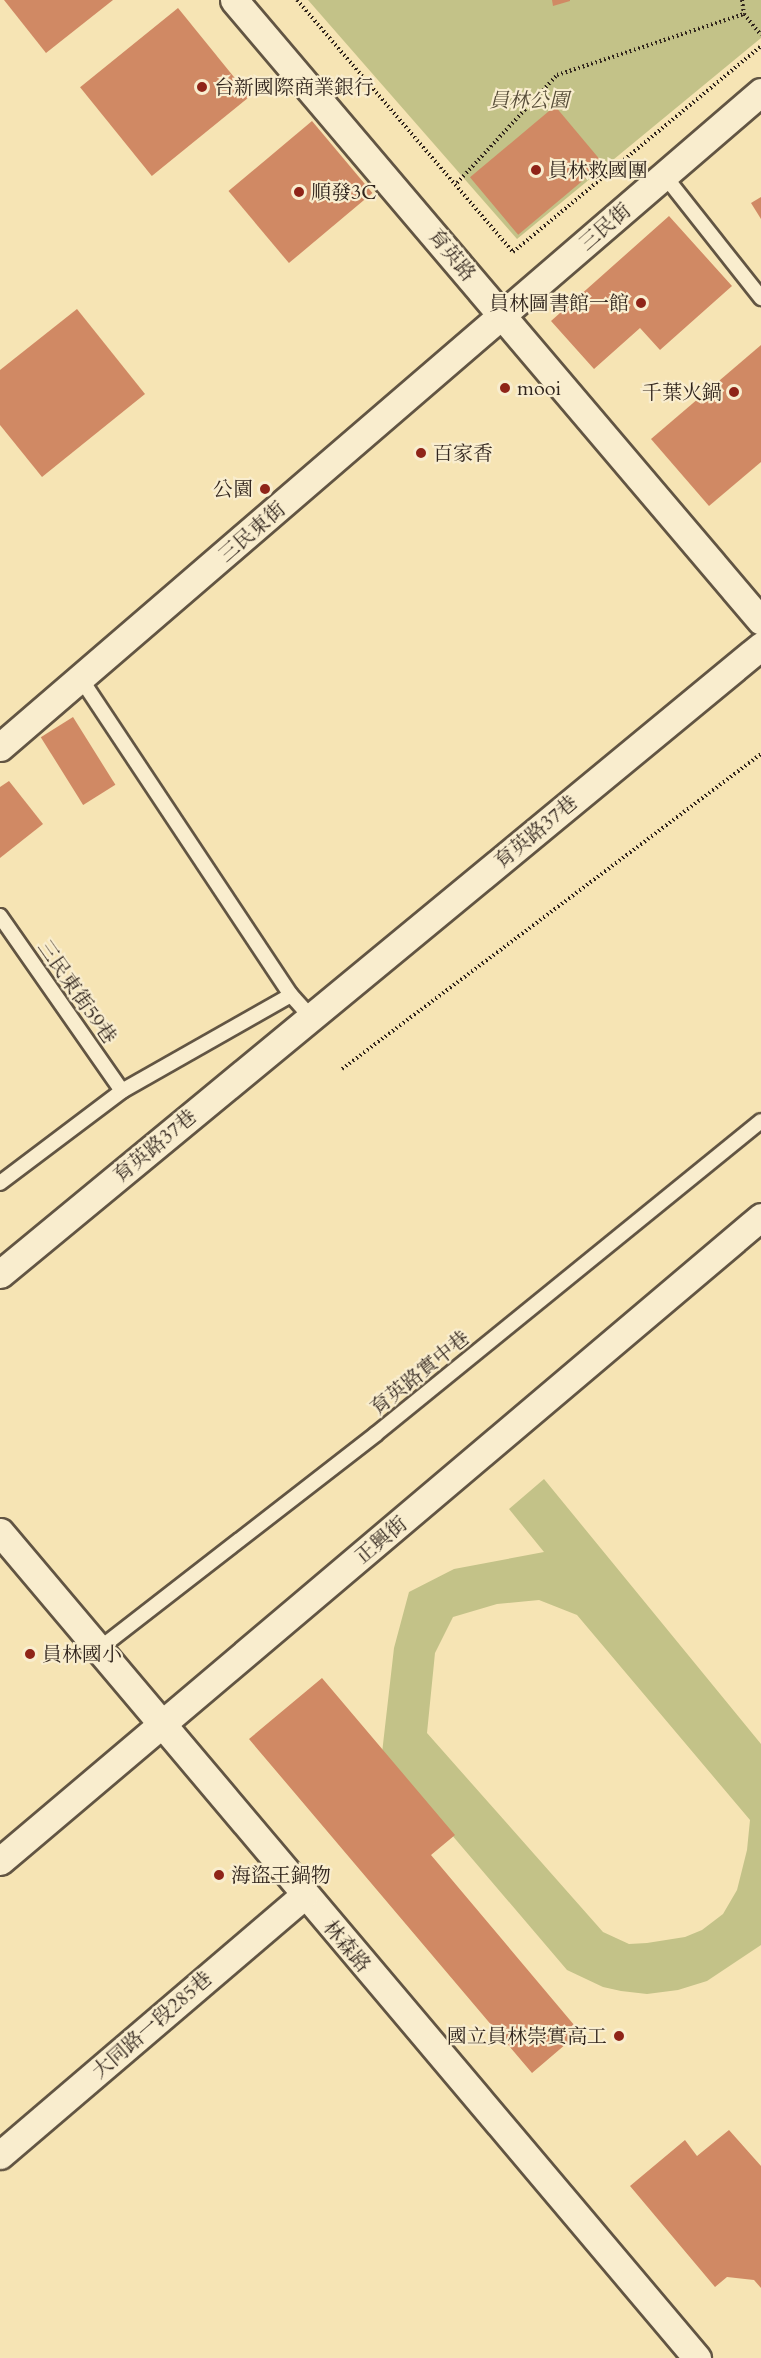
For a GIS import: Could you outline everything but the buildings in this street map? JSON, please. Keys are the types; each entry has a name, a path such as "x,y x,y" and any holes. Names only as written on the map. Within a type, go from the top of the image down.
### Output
{"street":[{"name":"育英路","path":"234,0 761,621"},
{"name":"三民街","path":"503,316 761,92"},
{"name":"三民東街","path":"0,747 503,316"},
{"name":"育英路37巷","path":"0,1274 761,646"},
{"name":"正興街","path":"0,1861 162,1727 761,1217"},
{"name":"林森路","path":"0,1532 162,1727 698,2358"},
{"name":"大同路一段285巷","path":"0,2154 304,1895"}],"lane":[{"path":"664,175 761,298"},
{"path":"81,679 291,996 310,1017"},
{"name":"三民東街59巷","path":"0,916 122,1091"},
{"path":"0,1183 122,1091 291,996"},
{"name":"育英路實中巷","path":"99,1649 376,1434 761,1121"}],"path":[{"path":"297,0 457,183 513,252 761,45"},
{"path":"742,0 744,14 761,35"},
{"path":"457,183 557,75 744,14"},
{"path":"342,1069 761,754"}],"green space":[{"name":"員林公園","path":"308,0 761,0 761,38 517,239"},
{"path":"544,1479 761,1744 761,1945 707,1981 678,1990 647,1994 603,1987 567,1970 382,1753 394,1648 409,1592 454,1569 544,1552 509,1509","holes":["539,1600 577,1615 750,1820 747,1850 737,1890 723,1914 702,1930 685,1937 629,1944 603,1932 427,1733 435,1653 453,1617 497,1604"]}],"place":[{"name":"台新國際商業銀行","path":"202,87"},
{"name":"員林救國團","path":"536,170"},
{"name":"順發3C","path":"299,192"},
{"name":"員林圖書館一館","path":"641,303"},
{"name":"mooi","path":"505,388"},
{"name":"千葉火鍋","path":"734,392"},
{"name":"百家香","path":"421,453"},
{"name":"公園","path":"265,489"},
{"name":"員林國小","path":"30,1654"},
{"name":"海盜王鍋物","path":"219,1875"},
{"name":"國立員林崇實高工","path":"619,2036"}]}
